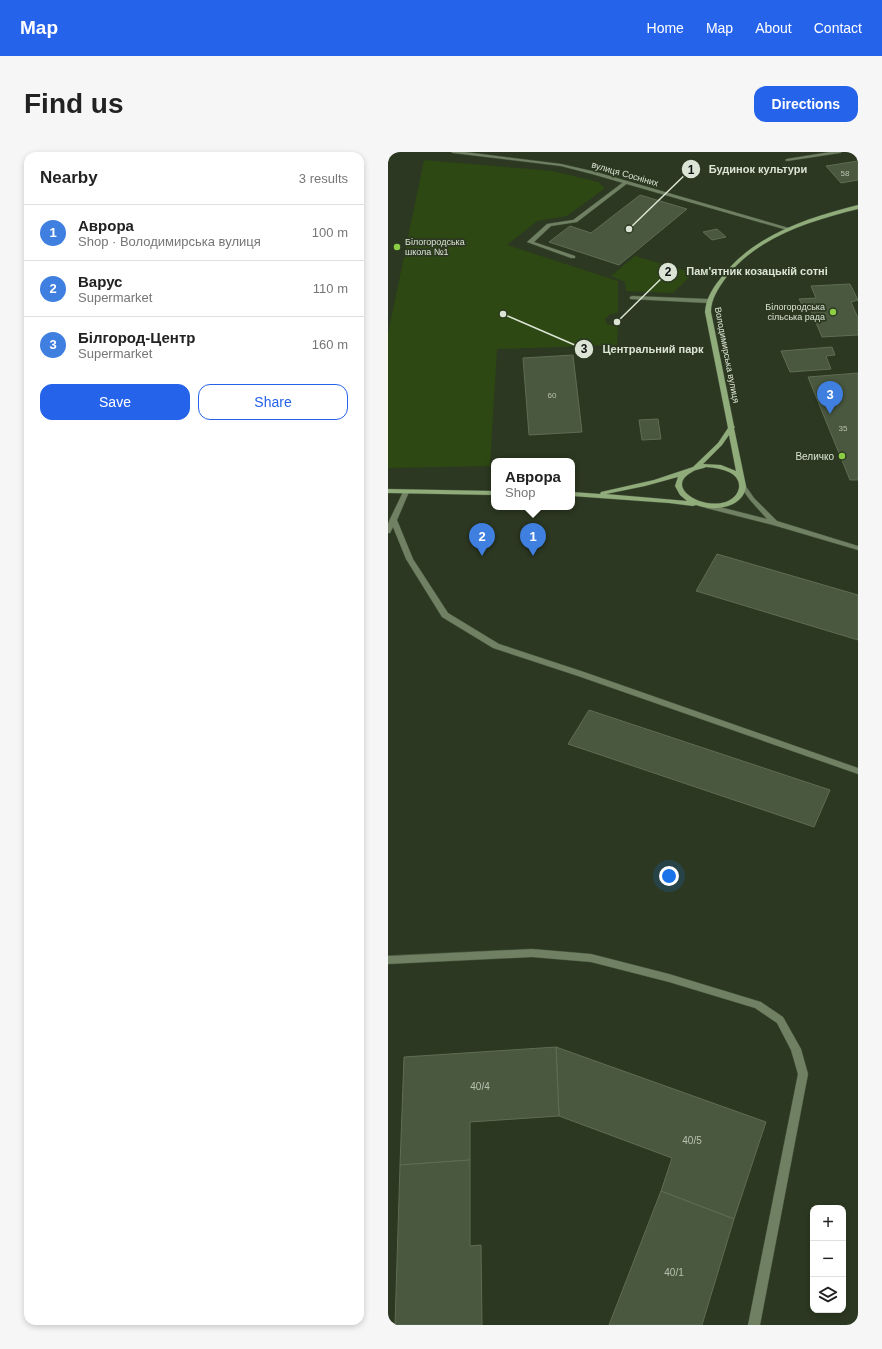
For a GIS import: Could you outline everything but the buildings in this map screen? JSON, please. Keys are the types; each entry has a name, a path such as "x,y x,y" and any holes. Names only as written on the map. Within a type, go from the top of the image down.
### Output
{"main road":[{"name":"Володимирська вулиця","path":"742,482 708,312 708,301 722,278 737,262 757,246 789,229 828,215 858,207"},
{"path":"591,495 646,485 670,478 696,467 720,444 732,427"},
{"path":"575,494 669,501 708,506 730,503 738,498 742,492 742,482 735,473 717,466 696,467"},
{"path":"687,471 681,476 678,483 679,489 686,498 698,504"},
{"path":"388,492 491,493"}],"street":[{"name":"вулиця Сосніних","path":"453,152 552,164 627,182 789,229"},
{"path":"787,160 840,152"},
{"path":"573,257 530,242 549,225 575,221 627,182"},
{"path":"632,298 708,301"},
{"path":"742,482 752,499 775,523"},
{"path":"388,531 406,492"},
{"path":"708,506 775,523 858,548"},
{"path":"393,518 410,559 445,615 496,646 581,674 858,771"},
{"path":"388,960 532,953 592,958 669,978 758,1005 780,1020 796,1049 803,1074 754,1325"}],"green space":[{"path":"424,160 553,171 598,182 605,188 567,216 537,221 507,245 618,281 618,313 610,314 605,319 607,324 618,327 617,345 497,349 490,466 388,468 388,334"},
{"path":"635,256 693,273 673,293 626,291 625,282 611,276"}],"place":[{"name":"Будинок культури","path":"629,229"},
{"name":"Білогородська школа №1","path":"397,247"},
{"name":"Білогородська сільська рада","path":"833,312"},
{"name":"Центральний парк","path":"503,314"},
{"name":"Пам'ятник козацькій сотні","path":"617,322"},
{"name":"Білгород-Центр","path":"830,414"},
{"name":"Величко","path":"842,456"},
{"name":"Варус","path":"482,556"},
{"name":"Аврора","path":"533,556"}]}
